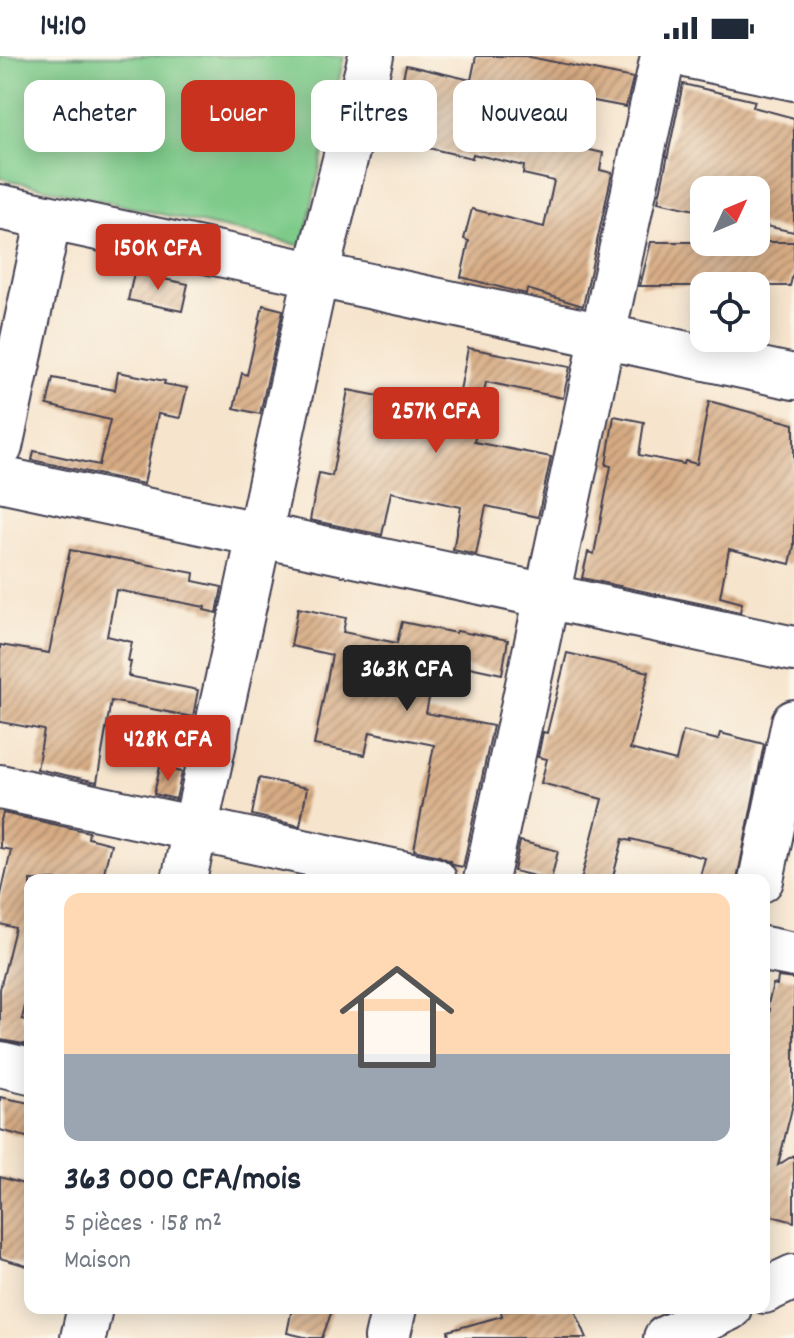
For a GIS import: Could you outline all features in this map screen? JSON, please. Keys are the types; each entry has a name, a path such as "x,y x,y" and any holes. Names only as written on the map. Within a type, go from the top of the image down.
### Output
{"street":[{"path":"185,874 316,275 371,56"},
{"path":"487,874 663,56"},
{"path":"690,56 794,78"},
{"path":"0,207 794,377"},
{"path":"0,447 49,218"},
{"path":"0,479 794,649"},
{"path":"762,874 794,722"},
{"path":"0,787 406,874"},
{"path":"770,950 794,955"},
{"path":"0,1064 24,1070"},
{"path":"770,1288 794,1277"},
{"path":"83,1338 89,1314"},
{"path":"387,1338 393,1314"},
{"path":"664,1338 669,1314"},
{"path":"664,1338 716,1314"}],"green space":[{"path":"0,56 344,56 339,80 311,80 311,152 323,152 303,246 0,178"}],"building":[{"path":"476,56 525,56 633,78 626,107 596,101 596,80 471,80"},
{"path":"406,65 471,80 453,80 453,152 603,153 600,170 612,173 583,306 527,289 526,294 461,277 469,241 464,239 472,209 544,227 554,181 523,174 524,166 473,154 472,158 437,150 437,80 403,80"},
{"path":"683,84 755,101 753,107 794,118 794,232 770,227 770,176 690,176 690,209 658,202"},
{"path":"651,242 690,242 690,256 770,256 770,242 794,242 794,270 790,286 770,286 770,272 690,272 690,286 640,286"},
{"path":"134,273 188,284 182,311 128,300"},
{"path":"263,305 283,310 260,414 234,408 242,373 247,375"},
{"path":"468,348 570,367 563,398 486,382 474,442 551,457 538,517 486,506 476,555 453,550 461,507 391,492 382,535 310,520 319,473 332,476 348,390 400,400 397,411 454,423"},
{"path":"118,372 187,388 180,418 158,414 144,484 32,460 34,451 99,465 110,420 47,405 53,378 115,390"},
{"path":"709,401 794,424 794,546 790,564 729,549 720,597 742,603 740,612 582,578 588,552 594,554 611,466 606,465 614,416 644,422 639,455 697,464"},
{"path":"70,550 194,573 193,581 222,587 217,613 204,610 205,607 116,590 107,636 132,642 128,676 198,690 193,717 111,701 97,782 37,769 44,730 0,722 0,645 49,653"},
{"path":"298,608 346,618 343,632 397,643 402,622 508,640 502,674 437,660 426,713 493,726 463,867 439,856 414,850 434,745 370,732 365,755 314,745 332,655 291,646"},
{"path":"567,653 649,672 630,749 676,761 683,731 718,740 720,733 764,744 738,874 701,874 705,858 623,839 614,874 583,874 602,799 541,783 547,759 538,757 543,732 547,733"},
{"path":"160,767 182,772 176,799 154,794"},
{"path":"259,778 307,788 300,826 252,815"},
{"path":"3,813 89,832 88,838 111,844 104,874 24,874 24,1044 0,1040 0,989 15,928 0,924 0,899 11,850 0,848"},
{"path":"520,841 558,851 552,874 514,871"},
{"path":"778,977 794,979 794,1100 778,1165 794,1155 794,1222 770,1216 770,996 773,984 777,985"},
{"path":"0,1097 24,1102 24,1136 0,1130"},
{"path":"0,1177 24,1184 24,1265 0,1258"},
{"path":"291,1314 331,1314 322,1338 287,1333"},
{"path":"577,1314 587,1338 449,1338 448,1331 502,1316"}]}
